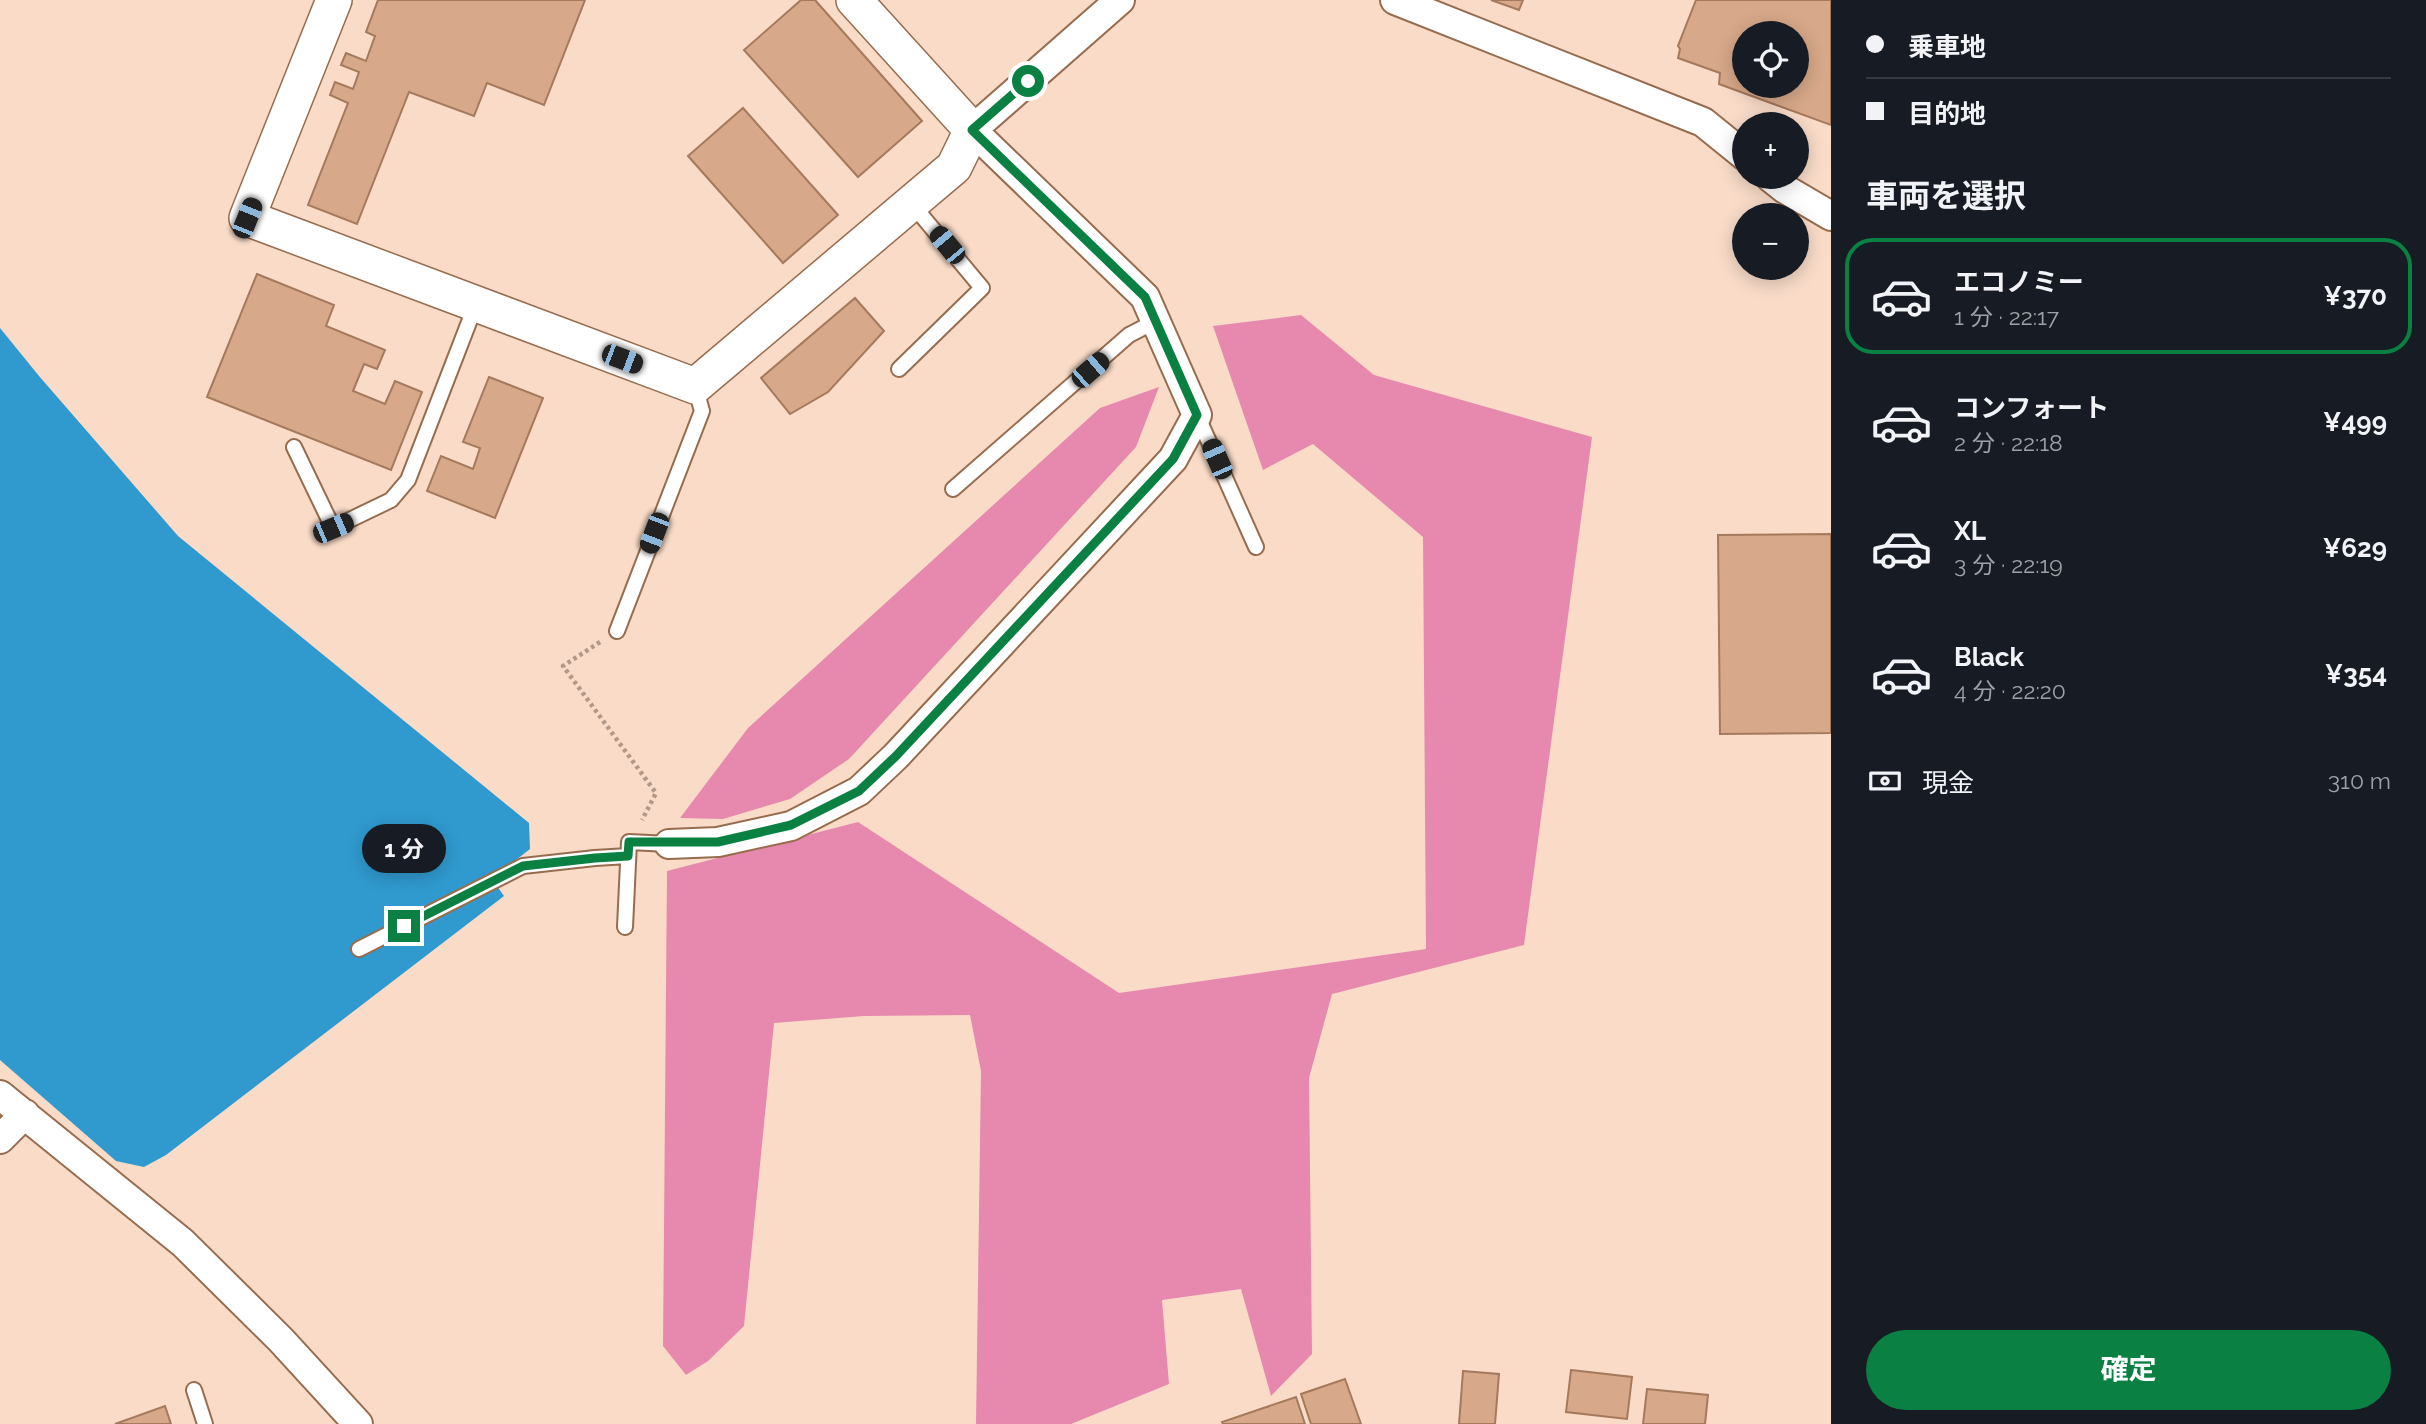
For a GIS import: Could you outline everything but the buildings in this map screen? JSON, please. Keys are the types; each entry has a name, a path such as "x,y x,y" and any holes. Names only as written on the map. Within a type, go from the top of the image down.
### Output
{"street":[{"path":"334,0 247,218 695,386 954,167 972,130 1120,0"},
{"path":"669,844 718,842 791,825 859,791 906,746 1173,459 1197,415 1145,297 972,130 854,0"},
{"path":"1395,0 1703,122 1732,145"},
{"path":"1785,189 1831,216"},
{"path":"0,1095 184,1242 281,1340 358,1424"},
{"path":"0,1139 25,1114"}],"lane":[{"path":"899,369 982,288 911,203"},
{"path":"294,447 333,528 391,500 408,480 476,304"},
{"path":"953,489 1129,335 1156,321"},
{"path":"617,631 702,411 695,386"},
{"path":"1197,415 1256,547"},
{"path":"359,950 523,866 595,858 629,849 669,844"},
{"path":"625,927 629,849"},
{"path":"194,1390 205,1424"}],"path":[{"path":"617,631 563,666 656,793 629,849"}],"shaded area":[{"path":"1301,315 1374,375 1592,437 1524,945 1332,994 1309,1078 1312,1354 1271,1396 1241,1289 1162,1300 1169,1384 1071,1424 976,1424 981,1071 970,1015 864,1016 774,1023 744,1326 708,1361 686,1375 663,1346 667,871 858,822 1119,993 1426,949 1423,537 1313,444 1263,470 1213,326"},
{"path":"1159,387 1136,447 849,759 790,799 723,819 680,818 748,728 1100,408"}],"water":[{"path":"0,328 178,536 529,823 530,849 492,879 504,896 166,1155 144,1167 116,1161 0,1060"}],"route":[{"path":"404,926 523,866 628,856 629,842 718,842 791,825 859,791 896,756 1173,459 1197,415 1145,297 972,130 1028,81"}]}
